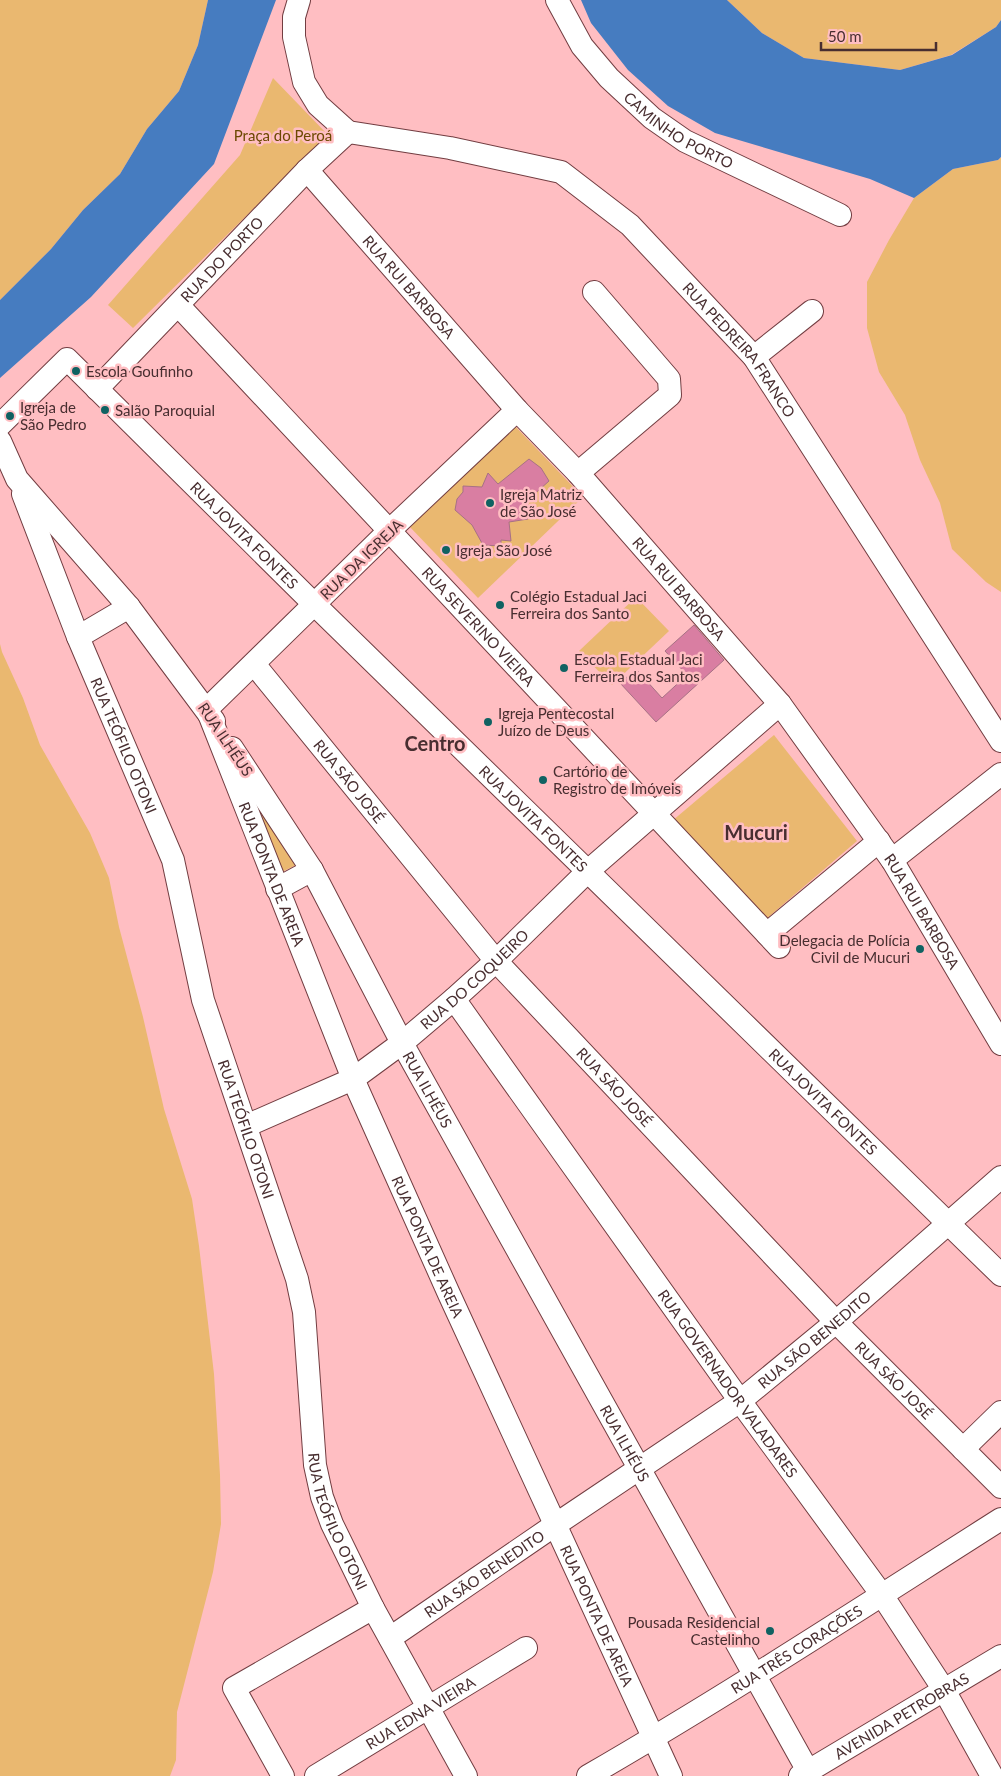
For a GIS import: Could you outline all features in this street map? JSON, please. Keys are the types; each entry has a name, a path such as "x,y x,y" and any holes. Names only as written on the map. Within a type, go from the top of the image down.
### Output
{"street":[{"path":"299,0 294,17 294,37 304,82 318,105 348,132"},
{"name":"CAMINHO PORTO","path":"557,0 582,46 609,78 652,118 685,141 840,215"},
{"name":"RUA DO PORTO","path":"96,389 307,170 348,132"},
{"name":"RUA PEDREIRA FRANCO","path":"348,132 450,148 561,172 630,225 754,357 1001,741"},
{"name":"RUA RUI BARBOSA","path":"307,170 517,410 578,473 780,704 892,860 1001,1044"},
{"path":"578,473 670,395 669,379 594,292"},
{"name":"RUA SEVERINO VIEIRA","path":"178,305 652,814 773,940 879,841"},
{"path":"754,357 812,311"},
{"name":"RUA JOVITA FONTES","path":"0,425 67,360 1001,1276"},
{"name":"RUA DA IGREJA","path":"207,709 389,531 517,410"},
{"name":"RUA ILHÉUS","path":"0,441 17,479 129,607 207,709 312,870 402,1043 755,1676 814,1772"},
{"name":"RUA TEÓFILO OTONI","path":"17,479 78,636 173,860 203,1000 298,1280 302,1304 316,1465 322,1497 332,1524 373,1608 466,1776"},
{"path":"78,636 129,607"},
{"name":"RUA SÃO JOSÉ","path":"254,664 496,961 836,1322 1001,1487"},
{"name":"RUA DO COQUEIRO","path":"246,1126 353,1080 402,1043 454,1000 588,871 780,704"},
{"name":"RUA PONTA DE AREIA","path":"207,709 353,1080 671,1776"},
{"path":"892,860 1001,774"},
{"path":"277,889 312,870"},
{"name":"RUA GOVERNADOR VALADARES","path":"454,1000 740,1401 882,1595 944,1690 992,1776"},
{"name":"RUA SÃO BENEDITO","path":"390,1638 740,1401 836,1322 1001,1177"},
{"path":"963,1449 1001,1412"},
{"name":"RUA TRÊS CORAÇÕES","path":"588,1776 653,1739 755,1676 1001,1519"},
{"path":"283,1776 234,1688 373,1608"},
{"name":"RUA EDNA VIEIRA","path":"316,1776 526,1648"},
{"name":"AVENIDA PETROBRAS","path":"814,1772 1001,1656"}],"green space":[{"path":"0,0 208,0 198,45 179,91 147,129 120,174 83,210 51,249 0,300"},
{"path":"727,0 1001,0 1001,20 996,27 951,55 900,70 804,58 762,33"},
{"name":"Praça do Peroá","path":"273,78 328,135 133,328 108,305 240,155"},
{"path":"1001,157 1001,592 986,582 952,549 940,503 920,460 905,415 879,372 867,328 867,282 914,198 953,169 998,160"},
{"path":"513,424 583,497 478,598 408,525"},
{"path":"636,597 669,631 612,685 579,651"},
{"path":"0,644 23,698 40,745 90,833 109,878 119,927 143,1017 164,1109 192,1199 214,1374 221,1524 213,1572 177,1712 176,1760 170,1776 0,1776"},
{"path":"774,735 857,841 765,920 672,821"},
{"path":"250,791 298,864 280,873"}],"water":[{"path":"208,0 276,0 214,164 91,297 0,378 0,300 51,249 83,210 120,174 147,129 179,91 198,45"},
{"path":"581,0 727,0 762,33 804,58 900,70 952,55 996,27 1001,20 1001,157 998,160 953,169 914,198 870,179 715,133 668,106 628,70 591,23"}],"building":[{"name":"Igreja Matriz de São José","path":"529,459 541,468 549,481 520,507 528,519 509,522 511,541 501,540 501,546 483,545 472,525 455,510 457,499 463,492 463,486 482,487 488,473 498,484"},
{"path":"694,625 724,660 656,722 620,683 636,669 662,698 687,675 665,651"}],"place":[{"name":"Escola Goufinho","path":"76,371"},
{"name":"Salão Paroquial","path":"105,410"},
{"name":"Igreja de São Pedro","path":"10,416"},
{"name":"Igreja Matriz de São José","path":"490,503"},
{"name":"Igreja São José","path":"446,550"},
{"name":"Colégio Estadual Jaci Ferreira dos Santo","path":"500,605"},
{"name":"Escola Estadual Jaci Ferreira dos Santos","path":"564,668"},
{"name":"Igreja Pentecostal Juízo de Deus","path":"488,722"},
{"name":"Cartório de Registro de Imóveis","path":"543,780"},
{"name":"Delegacia de Polícia Civil de Mucuri","path":"920,949"},
{"name":"Pousada Residencial Castelinho","path":"770,1631"}],"district":[{"name":"Centro","path":"435,743"},
{"name":"Mucuri","path":"756,832"}]}
